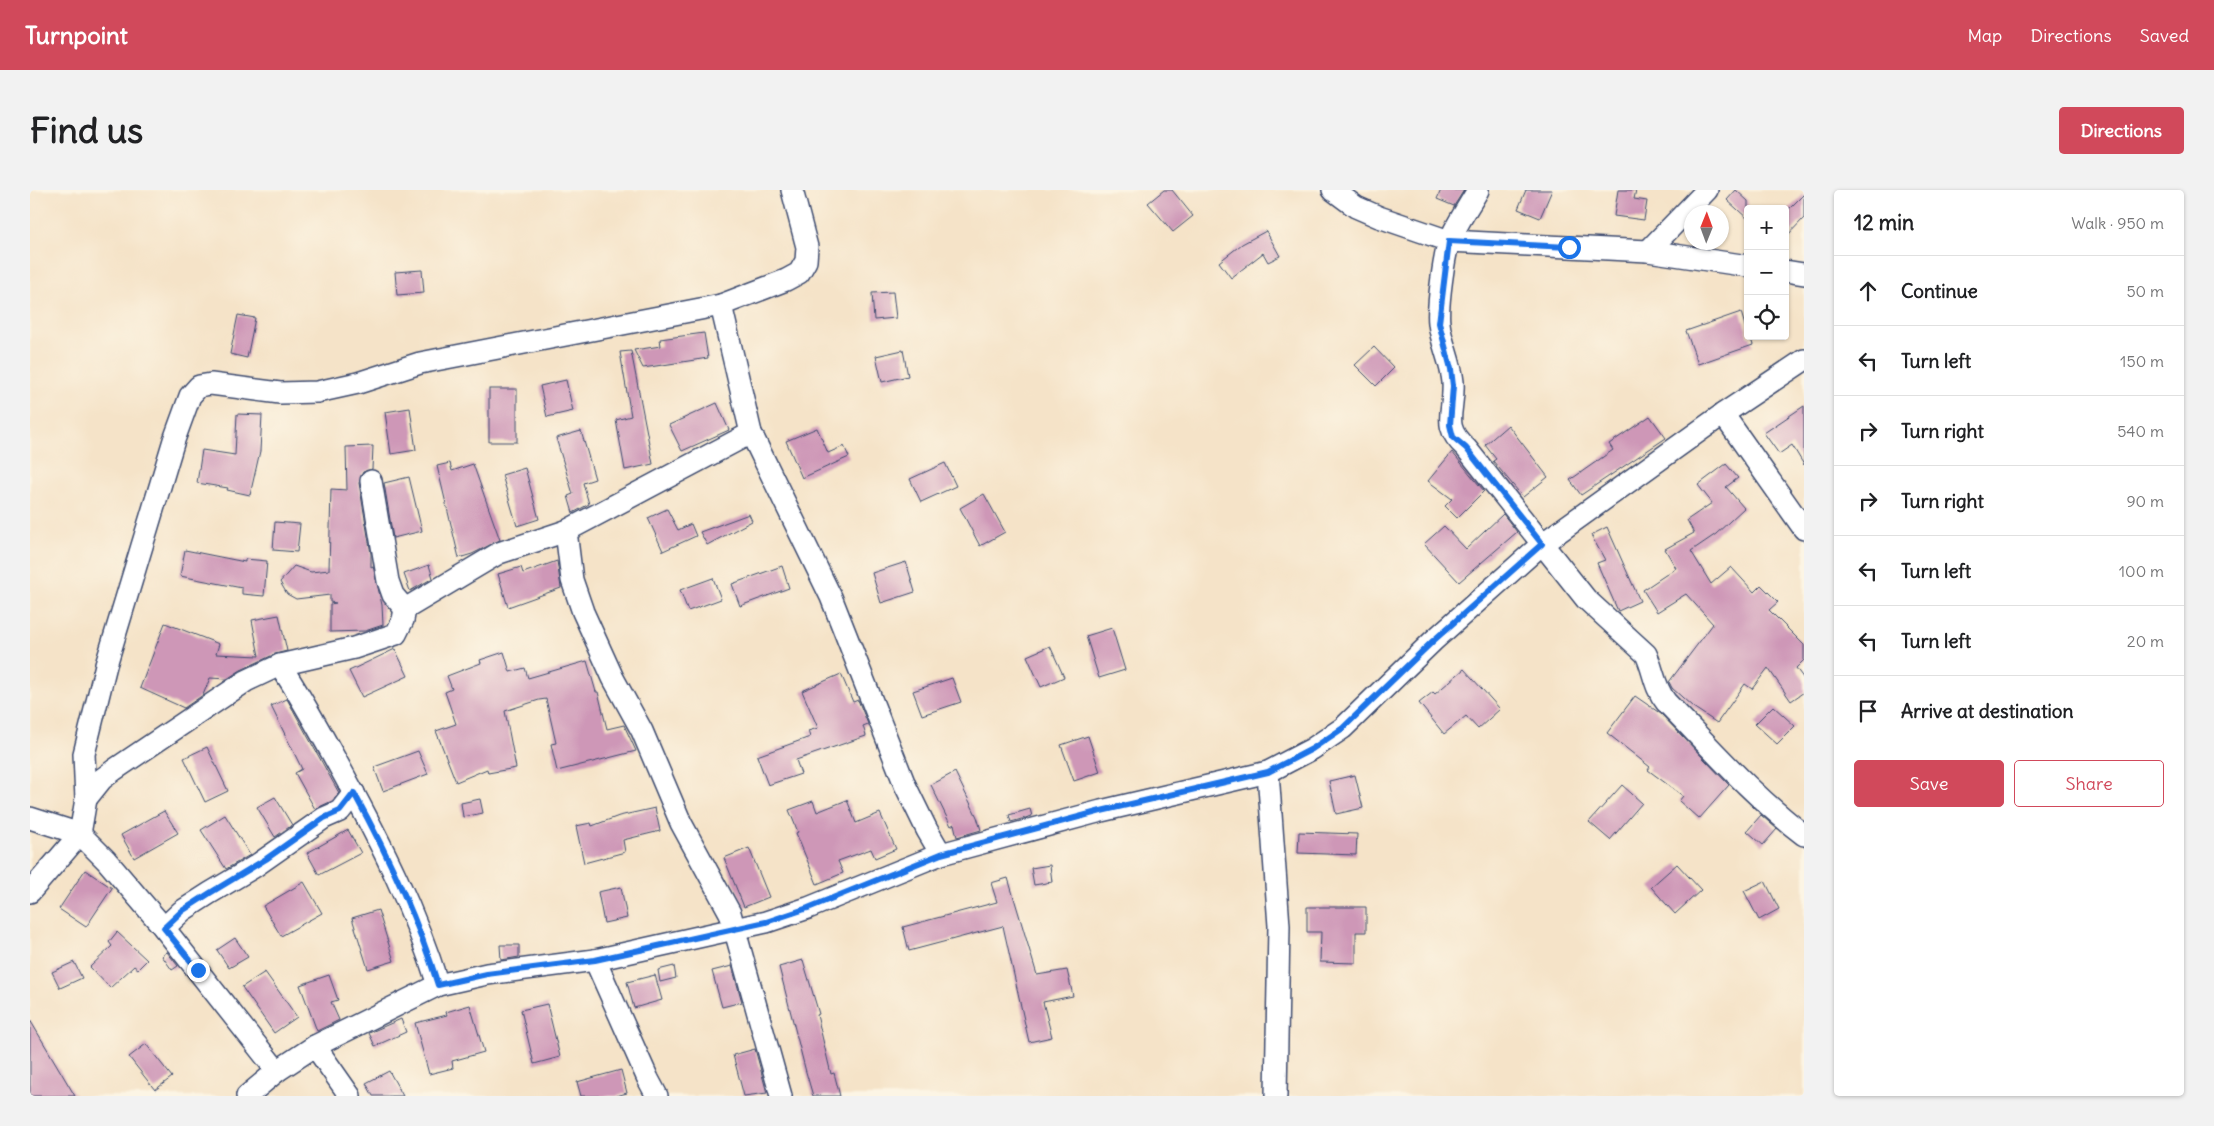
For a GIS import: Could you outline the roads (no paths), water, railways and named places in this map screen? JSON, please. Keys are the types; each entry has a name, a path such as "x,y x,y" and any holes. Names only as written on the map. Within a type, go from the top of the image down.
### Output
{"street":[{"path":"30,892 80,834 86,799 84,754 106,665 174,440 190,396 199,386 211,384 270,392 317,392 358,383 420,363 722,305 799,273 806,261 807,247 792,190"},
{"path":"1333,190 1356,207 1449,241 1648,252 1744,265"},
{"path":"1478,190 1449,241 1439,312 1441,333 1451,369 1453,386 1450,425 1453,437 1466,448 1586,599 1646,654 1651,665 1657,690 1666,702 1744,783 1804,835"},
{"path":"1648,252 1707,190"},
{"path":"1789,272 1804,274"},
{"path":"722,305 751,432 830,597 905,785 941,854"},
{"path":"246,1096 277,1070 315,1046 438,985 487,974 595,960 766,922 808,908 941,854 1110,808 1268,772 1312,749 1343,728 1433,641 1542,544 1723,414 1804,360"},
{"path":"1723,414 1804,529"},
{"path":"405,609 499,554 566,531 751,432"},
{"path":"86,799 102,779 114,770 233,689 280,665 354,648 396,634 403,620 405,609 393,594 388,581 370,481"},
{"path":"566,531 572,580 583,612 612,678 642,731 681,823 720,893 735,928 781,1096"},
{"path":"280,665 354,793 396,872 426,946 438,985"},
{"path":"1268,772 1279,926 1276,1096"},
{"path":"164,928 182,911 262,861 324,818 340,811 354,793"},
{"path":"30,818 80,834 106,860 164,928 277,1070"},
{"path":"595,960 657,1096"},
{"path":"315,1046 350,1096"}]}
